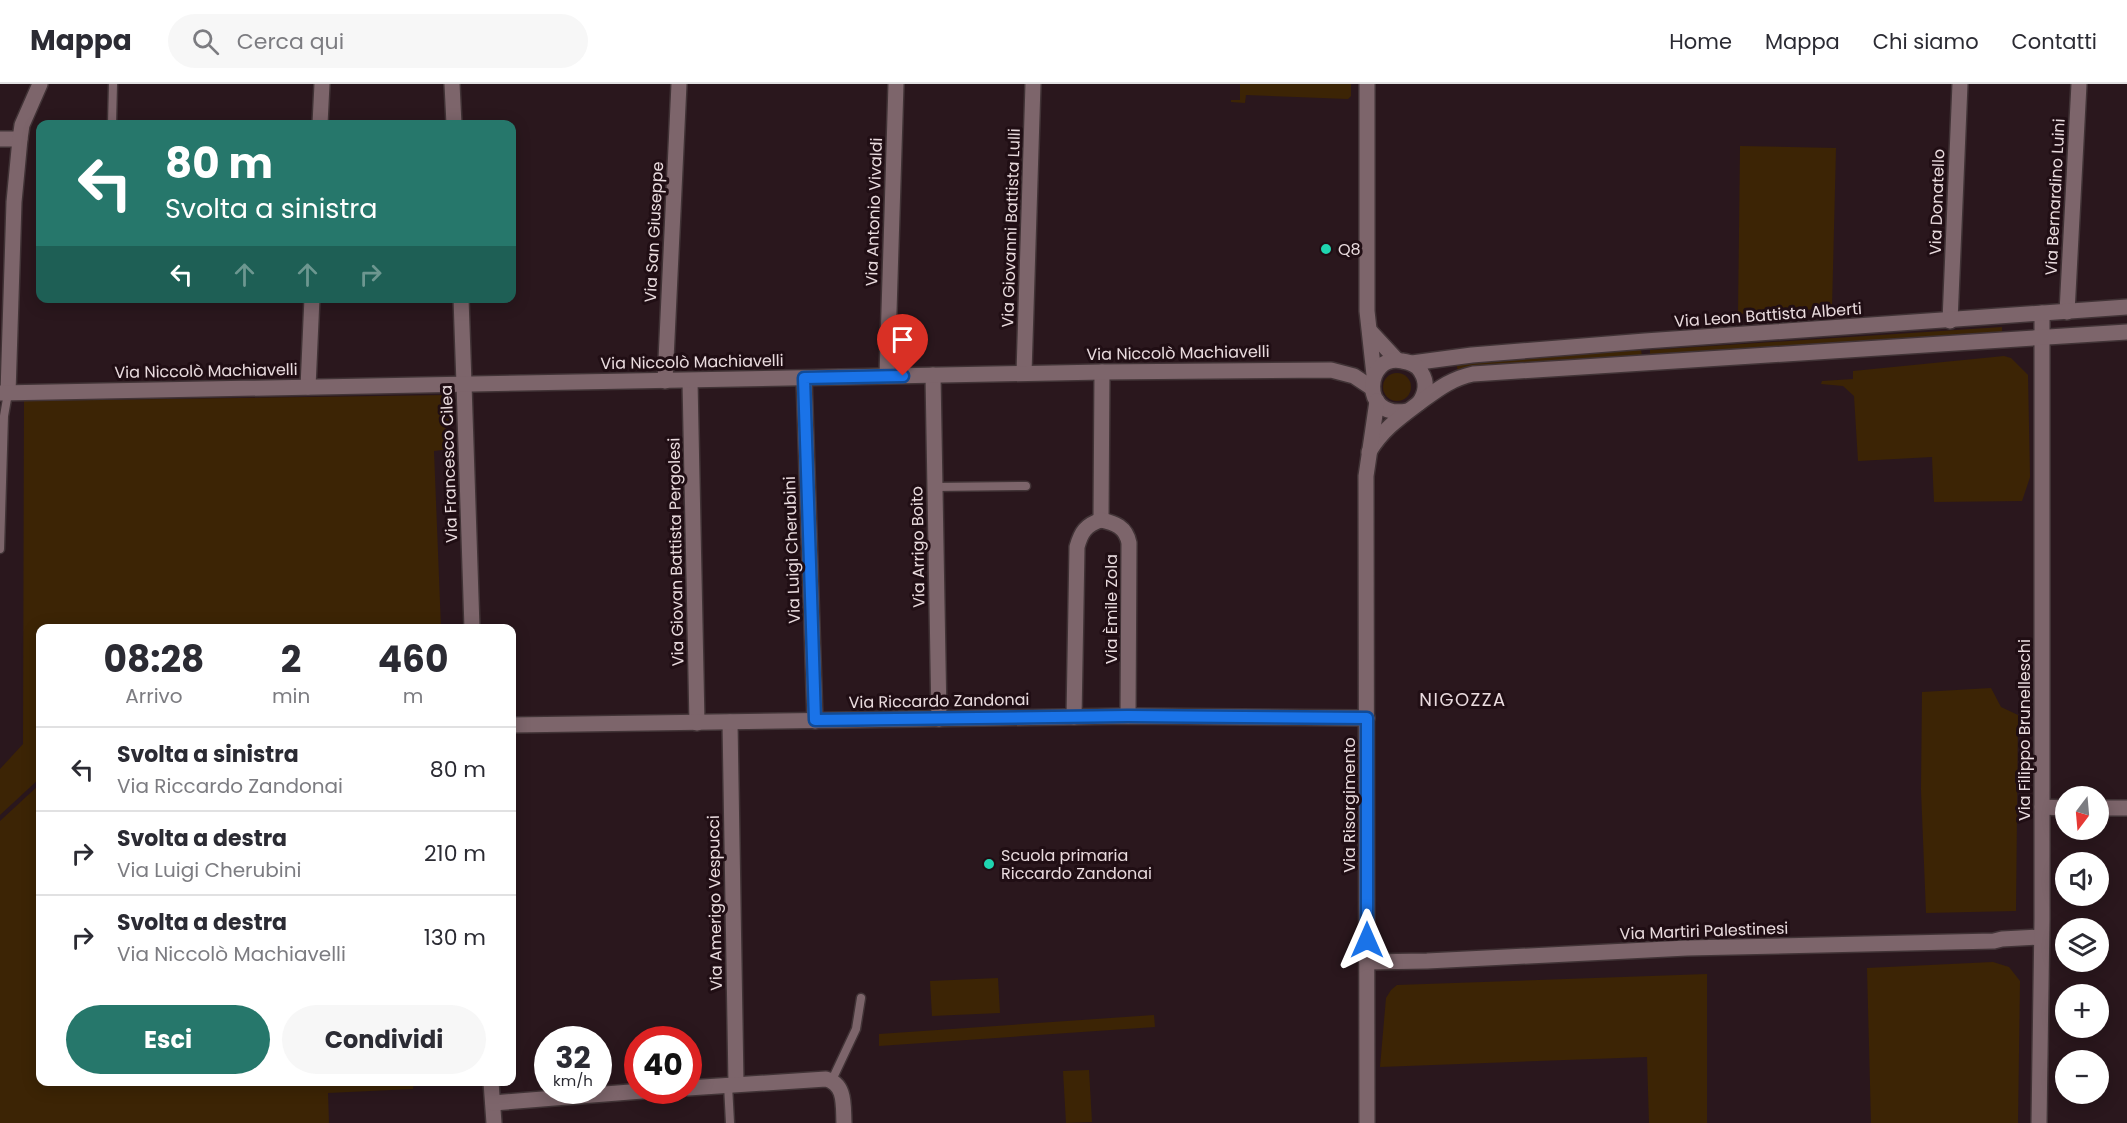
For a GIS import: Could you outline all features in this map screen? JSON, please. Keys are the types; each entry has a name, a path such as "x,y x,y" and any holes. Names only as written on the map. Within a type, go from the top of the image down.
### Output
{"street":[{"path":"4,393 14,202 20,139 22,125 40,84"},
{"path":"320,120 322,84"},
{"path":"452,84 454,120"},
{"name":"Via San Giuseppe","path":"665,381 679,84"},
{"name":"Via Antonio Vivaldi","path":"887,376 896,84"},
{"name":"Via Giovanni Battista Lulli","path":"1024,373 1033,84"},
{"name":"Via Risorgimento","path":"1367,1123 1366,476 1374,388 1367,311 1368,84"},
{"name":"Via Donatello","path":"1950,321 1960,84"},
{"name":"Via Bernardino Luini","path":"2067,312 2079,84"},
{"path":"0,139 20,139"},
{"path":"308,387 312,303"},
{"name":"Via Francesco Cilea","path":"461,303 472,624"},
{"name":"Via Leon Battista Alberti","path":"1412,363 1472,355 1645,341 2042,317 2067,312 2127,307"},
{"path":"2042,317 2127,313"},
{"name":"Via Filippo Brunelleschi","path":"2039,1123 2042,807 2042,317"},
{"path":"1370,331 1396,359 1418,367 1425,381 1424,396 1413,407 1399,413 1390,411 1374,388 1383,364 1396,359"},
{"path":"1369,452 1376,440 1391,424 1413,407 1449,381 1473,374 2127,332"},
{"name":"Via Niccolò Machiavelli","path":"4,393 1024,373 1331,370 1354,376 1374,388"},
{"path":"1074,717 1077,547 1086,527 1101,520 1102,372"},
{"name":"Via Arrigo Boito","path":"933,375 939,718"},
{"name":"Via Luigi Cherubini","path":"804,378 815,720"},
{"name":"Via Giovan Battista Pergolesi","path":"690,381 697,723"},
{"name":"Via Èmile Zola","path":"1101,520 1119,526 1128,536 1129,543 1128,716"},
{"name":"Via Riccardo Zandonai","path":"516,725 1128,716 1367,718"},
{"name":"Via Amerigo Vespucci","path":"730,722 732,1084"},
{"path":"2042,807 2055,808"},
{"path":"2109,808 2127,808"},
{"name":"Via Martiri Palestinesi","path":"1367,962 1686,948 1994,941 2041,937"},
{"path":"702,1087 826,1078 838,1085 842,1094 844,1123"},
{"path":"491,1086 494,1123"},
{"path":"493,1103 624,1092"}],"lane":[{"path":"112,120 113,84"},
{"path":"0,549 4,393"},
{"path":"934,486 1026,486"},
{"path":"832,1080 856,1029 861,998"},
{"path":"730,1123 732,1084"}],"shaded area":[{"path":"1240,84 1351,84 1351,96 1348,99 1246,95 1245,103 1231,102 1231,100 1240,100"},
{"path":"1740,146 1836,148 1832,308 1738,314"},
{"path":"2002,327 2002,333 1650,357 1650,350"},
{"path":"1641,350 1642,356 1458,371 1456,363"},
{"path":"2004,356 2011,358 2028,375 2030,477 2022,501 1934,502 1932,457 1858,461 1854,396 1843,386 1821,384 1822,381 1853,379 1853,371"},
{"path":"1397,373 1407,377 1411,387 1407,397 1397,401 1387,397 1383,387 1387,377"},
{"path":"448,395 450,449 434,451 441,624 36,624 36,782 0,815 0,769 23,744 24,401"},
{"path":"1991,688 2001,707 2018,715 2016,911 1926,913 1921,790 1922,692"},
{"path":"36,788 36,1086 413,1086 413,1089 328,1093 329,1123 0,1123 0,821"},
{"path":"1993,962 2009,967 2020,981 2018,1123 1871,1123 1867,968"},
{"path":"1707,974 1707,1123 1649,1123 1647,1057 1380,1067 1386,998 1397,985"},
{"path":"998,978 1000,1013 932,1016 930,981"},
{"path":"1154,1015 1155,1027 879,1046 879,1034"},
{"path":"1089,1070 1092,1122 1066,1123 1063,1071"}],"place":[{"name":"Q8","path":"1326,249"},
{"name":"Scuola primaria Riccardo Zandonai","path":"989,864"}],"district":[{"name":"NIGOZZA","path":"1463,699"}],"route":[{"path":"903,376 804,378 815,720 1128,716 1367,718 1367,940"}]}
